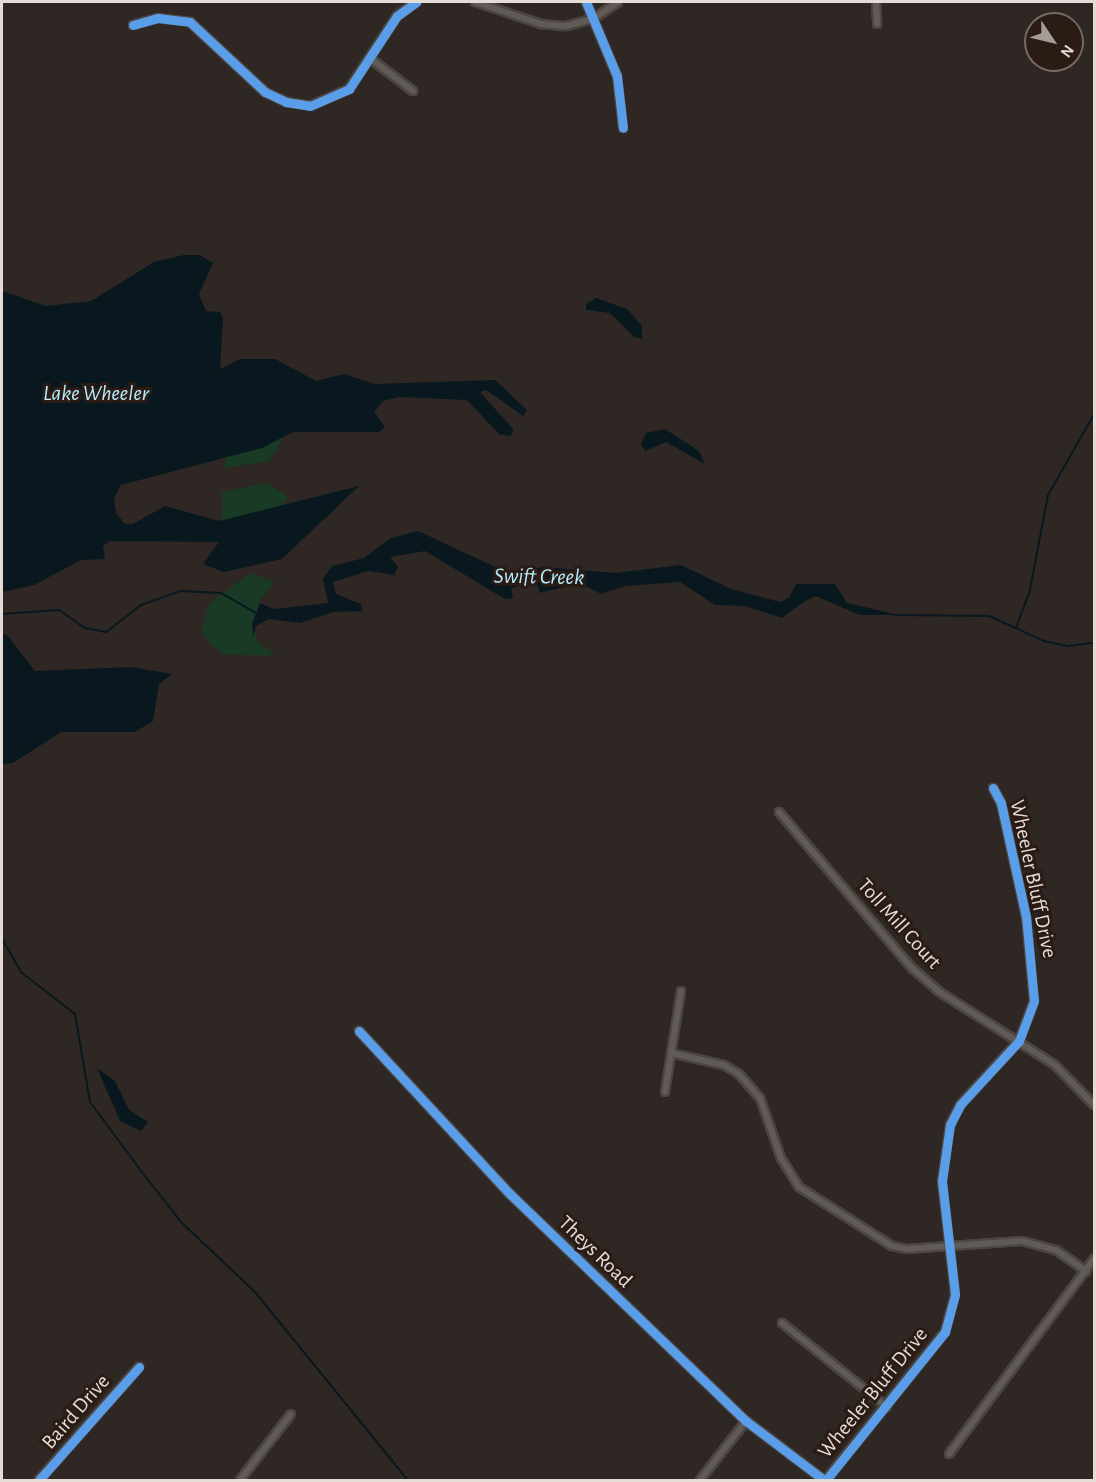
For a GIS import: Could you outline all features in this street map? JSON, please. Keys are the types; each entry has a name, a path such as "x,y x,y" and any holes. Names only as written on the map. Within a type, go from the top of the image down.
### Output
{"street":[{"path":"133,25 158,18 190,22 265,92 298,105 332,99 349,89 397,16 416,2"},
{"path":"475,2 541,24 566,26 593,19 618,2"},
{"path":"586,2 617,76 623,128"},
{"path":"876,2 877,24"},
{"path":"371,58 412,91"},
{"name":"Wheeler Bluff Drive","path":"825,1480 887,1407 945,1332 955,1294 942,1181 950,1125 960,1105 1019,1041 1035,1001 1033,955 1001,803 993,788"},
{"name":"Toll Mill Court","path":"779,812 912,968 938,991 1055,1065 1095,1105"},
{"path":"665,1092 681,991"},
{"name":"Theys Road","path":"359,1031 510,1194 746,1421 825,1480"},
{"path":"671,1053 724,1065 753,1087 789,1174 810,1195 892,1246 1039,1244 1086,1271"},
{"path":"949,1454 1095,1259"},
{"path":"782,1323 887,1407"},
{"name":"Baird Drive","path":"39,1480 139,1367"},
{"path":"240,1480 291,1414"},
{"path":"700,1480 746,1421"}],"green space":[{"path":"286,433 269,461 224,468 230,439"},
{"path":"267,483 288,497 278,514 222,525 222,492"},
{"path":"250,573 275,582 261,598 252,624 258,643 275,653 269,656 224,654 210,644 201,628 210,603"}],"water":[{"name":"Lake Wheeler","path":"184,255 200,255 213,263 199,294 206,311 220,312 223,318 220,369 240,359 275,359 316,381 344,374 375,384 495,380 527,410 523,416 486,390 480,392 514,430 510,436 499,434 467,400 399,397 383,401 374,412 385,427 379,432 293,432 262,448 121,485 114,498 116,513 125,524 133,524 165,506 219,521 359,486 282,559 224,572 203,564 219,542 110,541 103,546 105,559 81,560 34,585 2,592 2,291 46,306 91,301 154,262"},
{"path":"596,298 627,309 642,326 642,339 634,337 610,313 586,310 586,304"},
{"path":"665,429 699,451 705,464 666,442 645,451 641,444 646,433"},
{"path":"418,531 510,574 543,567 615,573 681,565 731,589 780,602 789,598 796,584 835,584 847,603 899,615 860,615 813,595 782,618 745,606 715,605 680,582 625,586 601,594 580,583 540,593 536,582 511,588 513,598 505,599 425,551 390,557 398,567 394,575 368,571 333,582 336,594 361,604 362,611 333,612 300,623 269,619 256,626 253,637 252,624 260,603 274,609 328,603 323,579 332,566 364,558 391,538"},
{"path":"2,634 7,635 35,671 132,667 172,674 159,684 153,721 135,732 61,732 13,763 2,764"},
{"path":"97,1068 115,1081 129,1110 148,1122 141,1131 120,1121"}],"waterway":[{"path":"1016,628 1030,590 1048,495 1094,414"},
{"name":"Swift Creek","path":"2,614 59,610 85,628 106,632 141,605 180,591 221,593 256,613"},
{"name":"Swift Creek","path":"798,603 818,594"},
{"name":"Swift Creek","path":"895,615 989,616 1044,641 1068,646 1094,643"},
{"path":"2,939 22,973 75,1014 90,1102 142,1172 181,1222 255,1292 408,1480"}],"cycle path":[{"path":"133,25 158,18 190,22 265,92 286,102 310,106 349,89 397,16 416,2"},
{"path":"586,2 617,76 623,128"},
{"path":"826,1480 945,1332 955,1294 942,1181 950,1125 960,1105 1019,1041 1034,1001 1026,917 1001,803 993,788"},
{"path":"359,1031 510,1194 746,1421 824,1480"},
{"path":"39,1480 139,1367"}]}
